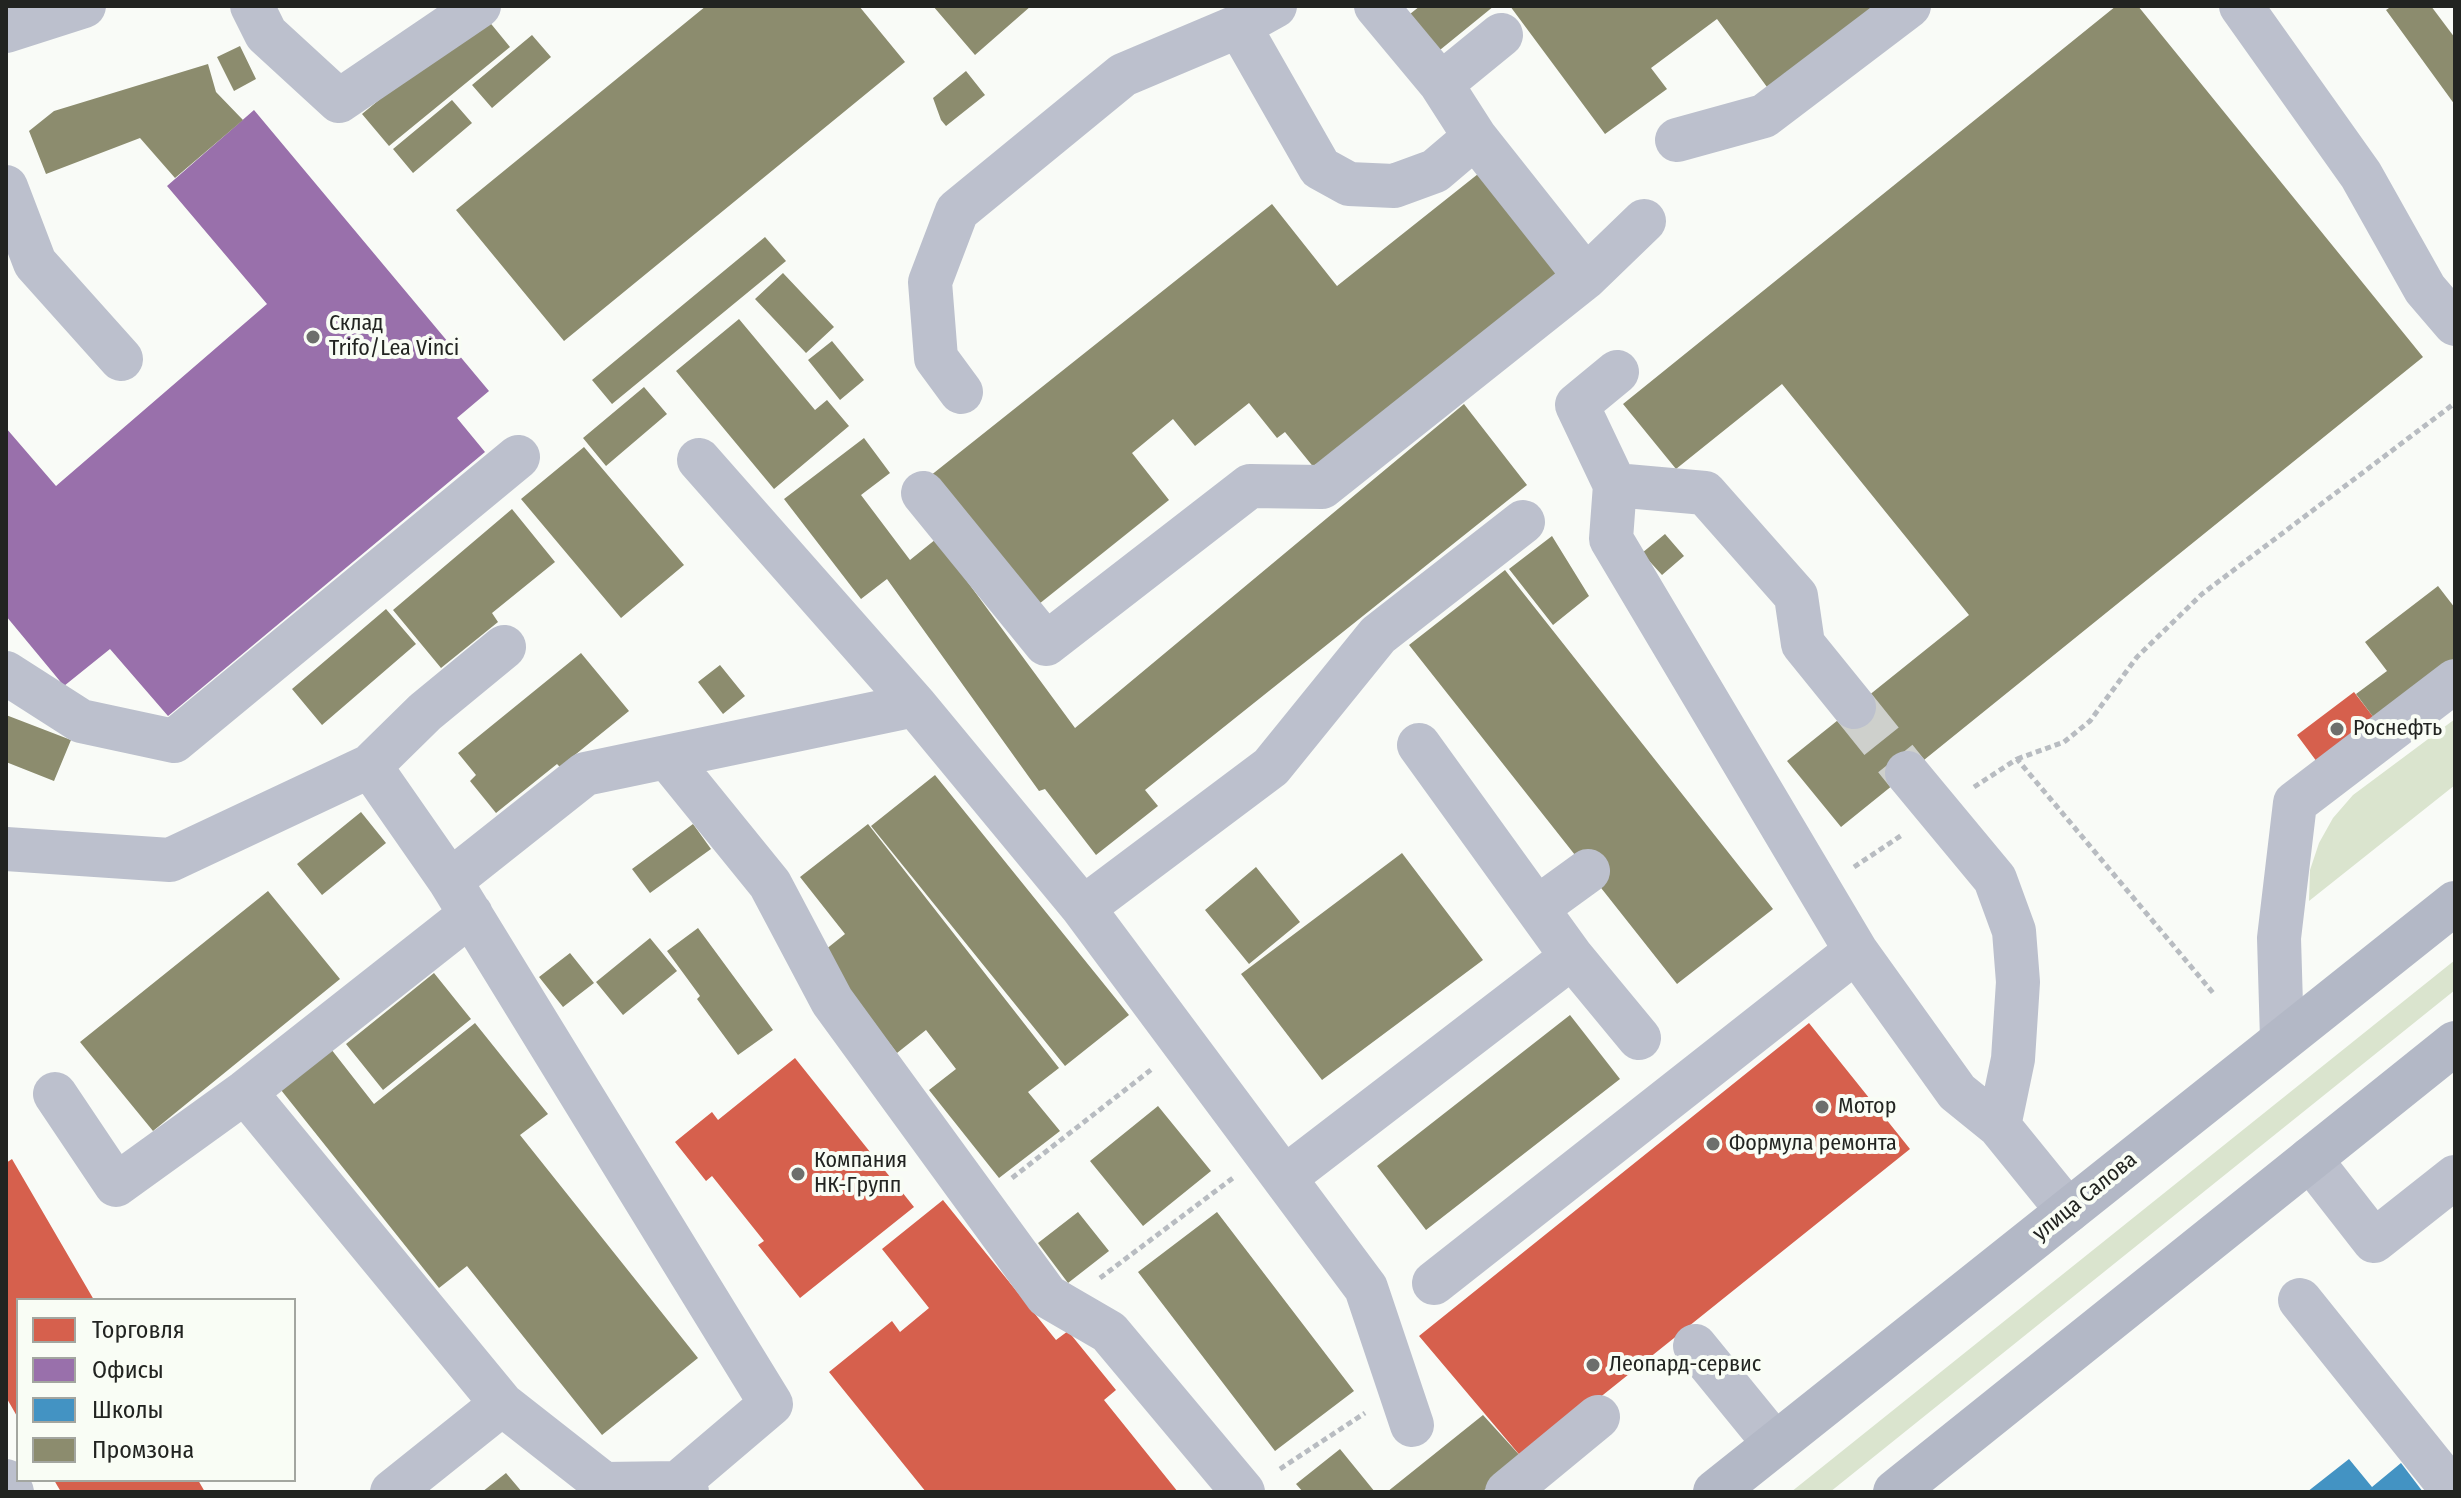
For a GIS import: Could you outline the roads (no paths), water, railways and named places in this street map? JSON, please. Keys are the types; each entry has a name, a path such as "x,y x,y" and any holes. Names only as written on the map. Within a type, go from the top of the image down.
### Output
{"main road":[{"name":"улица Салова","path":"1715,1492 2455,903"},
{"path":"1902,1490 2455,1043"}],"street":[{"path":"6,31 84,6"},
{"path":"252,6 266,34 339,101 479,6"},
{"path":"1376,6 1441,84 1475,137 1586,277"},
{"path":"1677,140 1764,116 1909,6"},
{"path":"2241,6 2361,175 2425,289 2455,324"},
{"path":"961,392 936,358 930,282 957,211 1123,75 1257,16 1320,168 1349,184 1394,186 1435,171 1475,137"},
{"path":"1441,84 1501,35"},
{"path":"6,187 20,271 121,359"},
{"path":"923,493 1046,644 1250,486 1322,487 1586,277 1644,221"},
{"path":"1617,372 1577,405 1615,485 1611,539 1856,951 1957,1092 1999,1126 2068,1211"},
{"path":"6,673 81,721 174,741 518,457"},
{"path":"699,460 915,705 1083,908 1366,1288 1406,1407"},
{"path":"1615,485 1705,493 1796,596 1803,644 1854,707"},
{"path":"1083,908 1271,767 1378,635 1523,522"},
{"path":"6,849 170,860 370,766 425,712 504,647"},
{"path":"2282,1039 2279,938 2295,803 2455,681"},
{"path":"55,1094 116,1185 245,1092 460,897 585,774 915,705"},
{"path":"1419,745 1572,957 1639,1038"},
{"path":"667,757 770,884 832,1001 1047,1296 1109,1332 1257,1484"},
{"path":"245,1092 502,1404 604,1484 683,1487 771,1404 460,897 370,766"},
{"path":"1907,773 1995,879 2014,931 2018,982 2013,1059 1999,1126"},
{"path":"1537,908 1588,871"},
{"path":"1434,1283 1856,951"},
{"path":"1275,1166 1572,957"},
{"path":"2310,1159 2374,1241 2455,1177"},
{"path":"2300,1300 2454,1492"},
{"path":"1695,1346 1775,1444"},
{"path":"392,1492 502,1404"},
{"path":"1507,1492 1598,1417"},
{"path":"6,1481 12,1492"}],"tunnel":[{"path":"1854,707 1907,773"}],"place":[{"name":"Склад Trifo/Lea Vinci","path":"313,337"},
{"name":"Роснефть","path":"2337,729"},
{"name":"Мотор","path":"1822,1107"},
{"name":"Формула ремонта","path":"1713,1144"},
{"name":"Компания НК-Групп","path":"798,1174"},
{"name":"Леопард-сервис","path":"1593,1365"}]}
